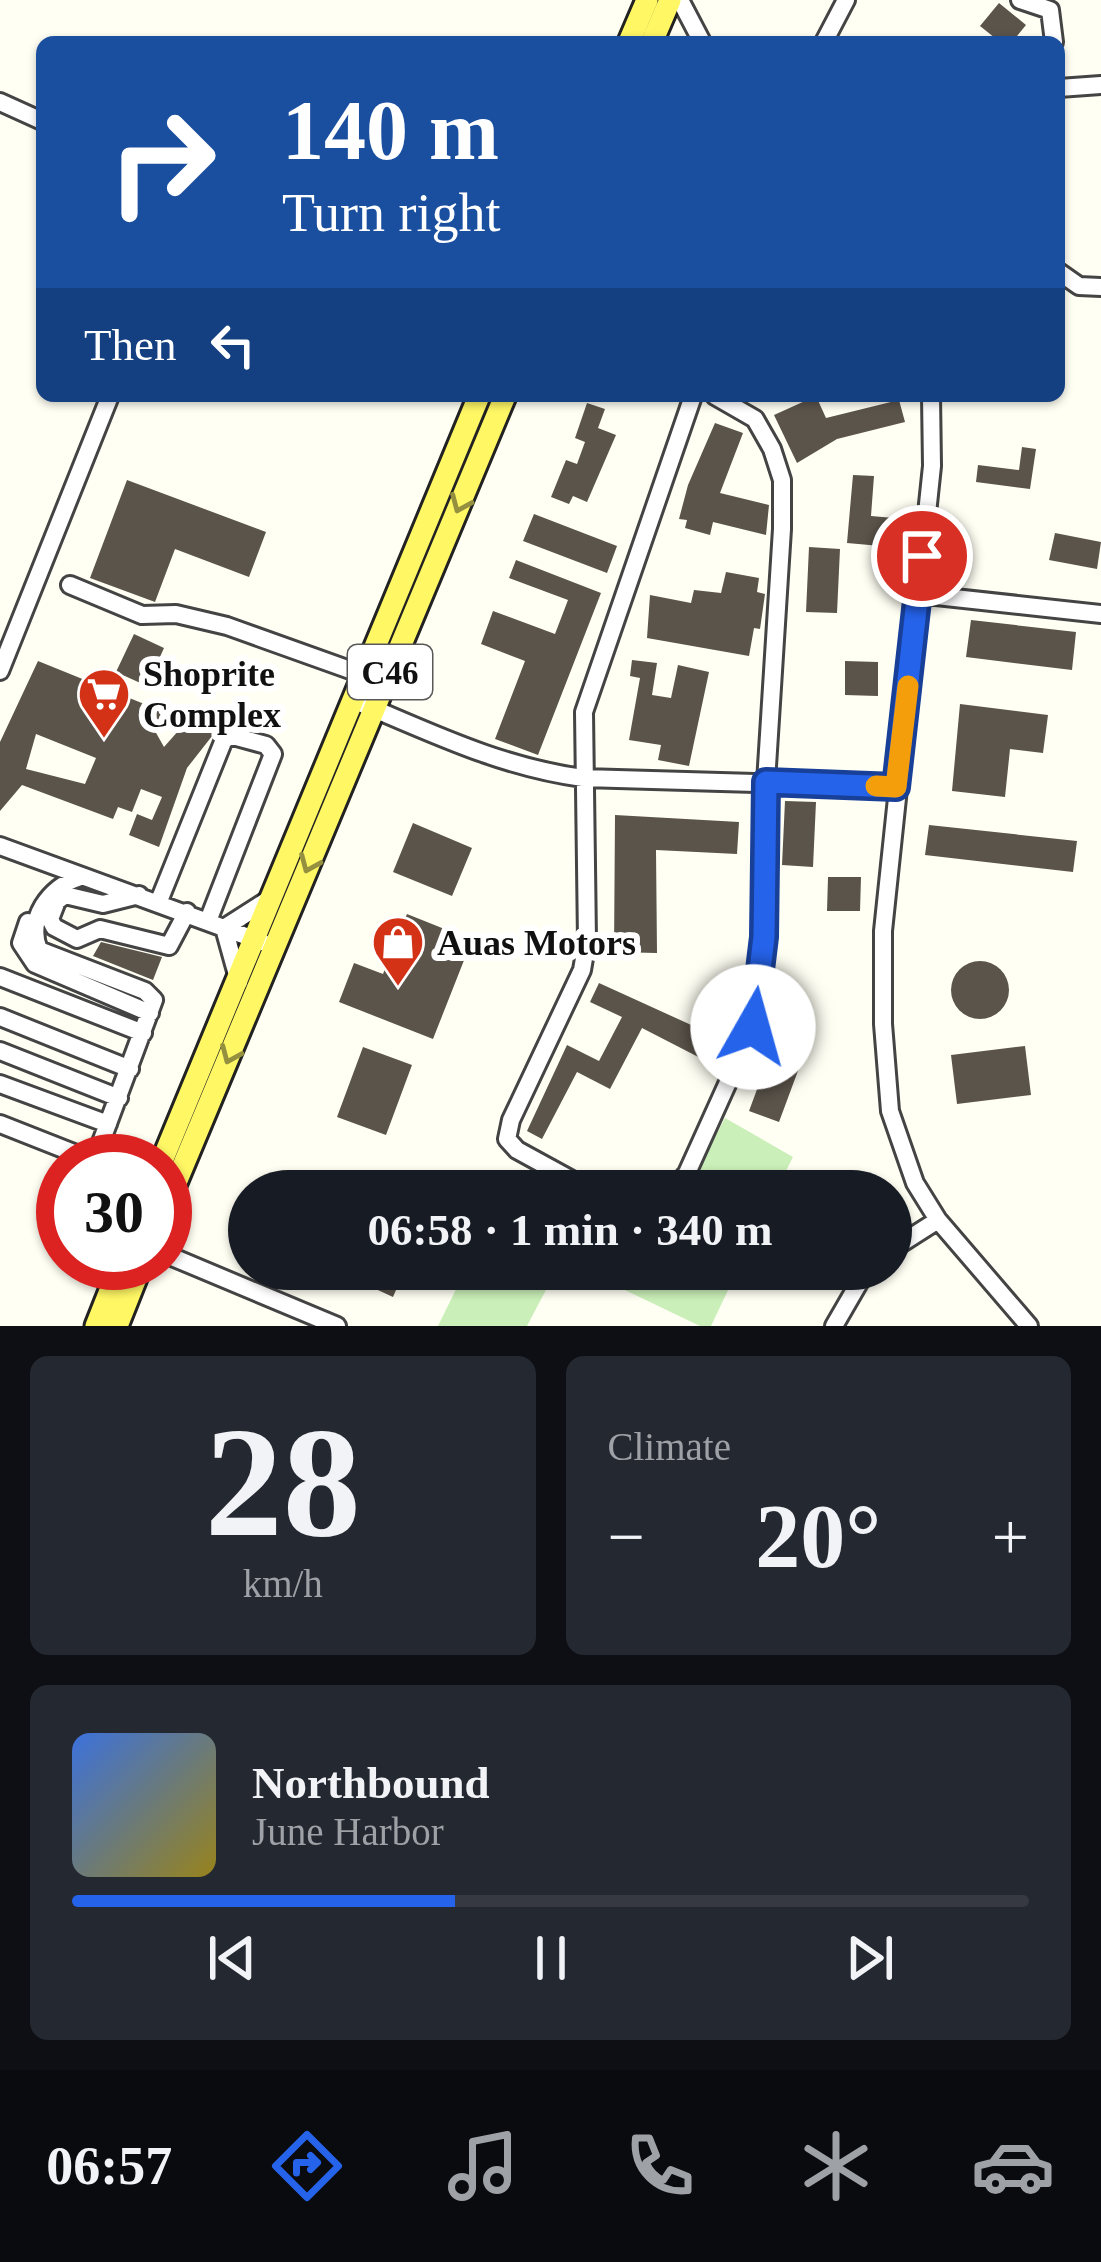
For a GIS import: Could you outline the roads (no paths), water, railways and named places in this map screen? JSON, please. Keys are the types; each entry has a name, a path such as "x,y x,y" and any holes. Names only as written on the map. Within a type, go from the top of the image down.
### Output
{"main road":[{"path":"632,36 647,0"},
{"path":"655,36 670,0"},
{"name":"C46","path":"192,1136 248,985 364,704 364,675 477,402"},
{"name":"C46","path":"265,943 272,898 502,402"},
{"name":"C46","path":"175,1134 248,985"},
{"path":"96,1326 110,1290"},
{"path":"117,1326 131,1290"}],"street":[{"path":"680,0 698,36"},
{"path":"827,36 846,0"},
{"path":"1019,0 1050,10 1053,36"},
{"path":"1065,88 1101,85"},
{"path":"0,102 36,118"},
{"path":"1065,276 1079,286 1101,287"},
{"path":"0,671 108,402"},
{"path":"554,1170 517,1150 507,1139 583,970 587,701 691,402"},
{"path":"688,1170 753,1027 764,937 766,782 782,480 755,419 726,402"},
{"path":"931,402 932,466 884,931 883,1024 890,1112 907,1166 938,1220 1024,1323"},
{"path":"70,585 142,615 176,614 227,626 364,675"},
{"path":"918,594 1101,614"},
{"path":"364,704 496,761 583,778 896,787"},
{"path":"159,902 223,742 229,735 266,745 273,754 216,924 248,985"},
{"path":"0,846 265,943"},
{"path":"70,875 42,890 21,943 26,955 35,964 150,1012 104,1134"},
{"path":"140,894 103,904 85,896 65,896 50,919 54,927 77,939 100,929 169,946 187,912"},
{"path":"216,924 272,898"},
{"path":"0,977 143,1033"},
{"path":"0,1017 130,1069"},
{"path":"0,1051 119,1098"},
{"path":"0,1084 108,1124"},
{"path":"0,1124 36,1138"},
{"path":"912,1237 938,1220"},
{"path":"192,1265 337,1326"},
{"path":"834,1326 855,1290"}],"place":[{"name":"Shoprite Complex","path":"104,740"},
{"name":"Auas Motors","path":"398,988"}]}
